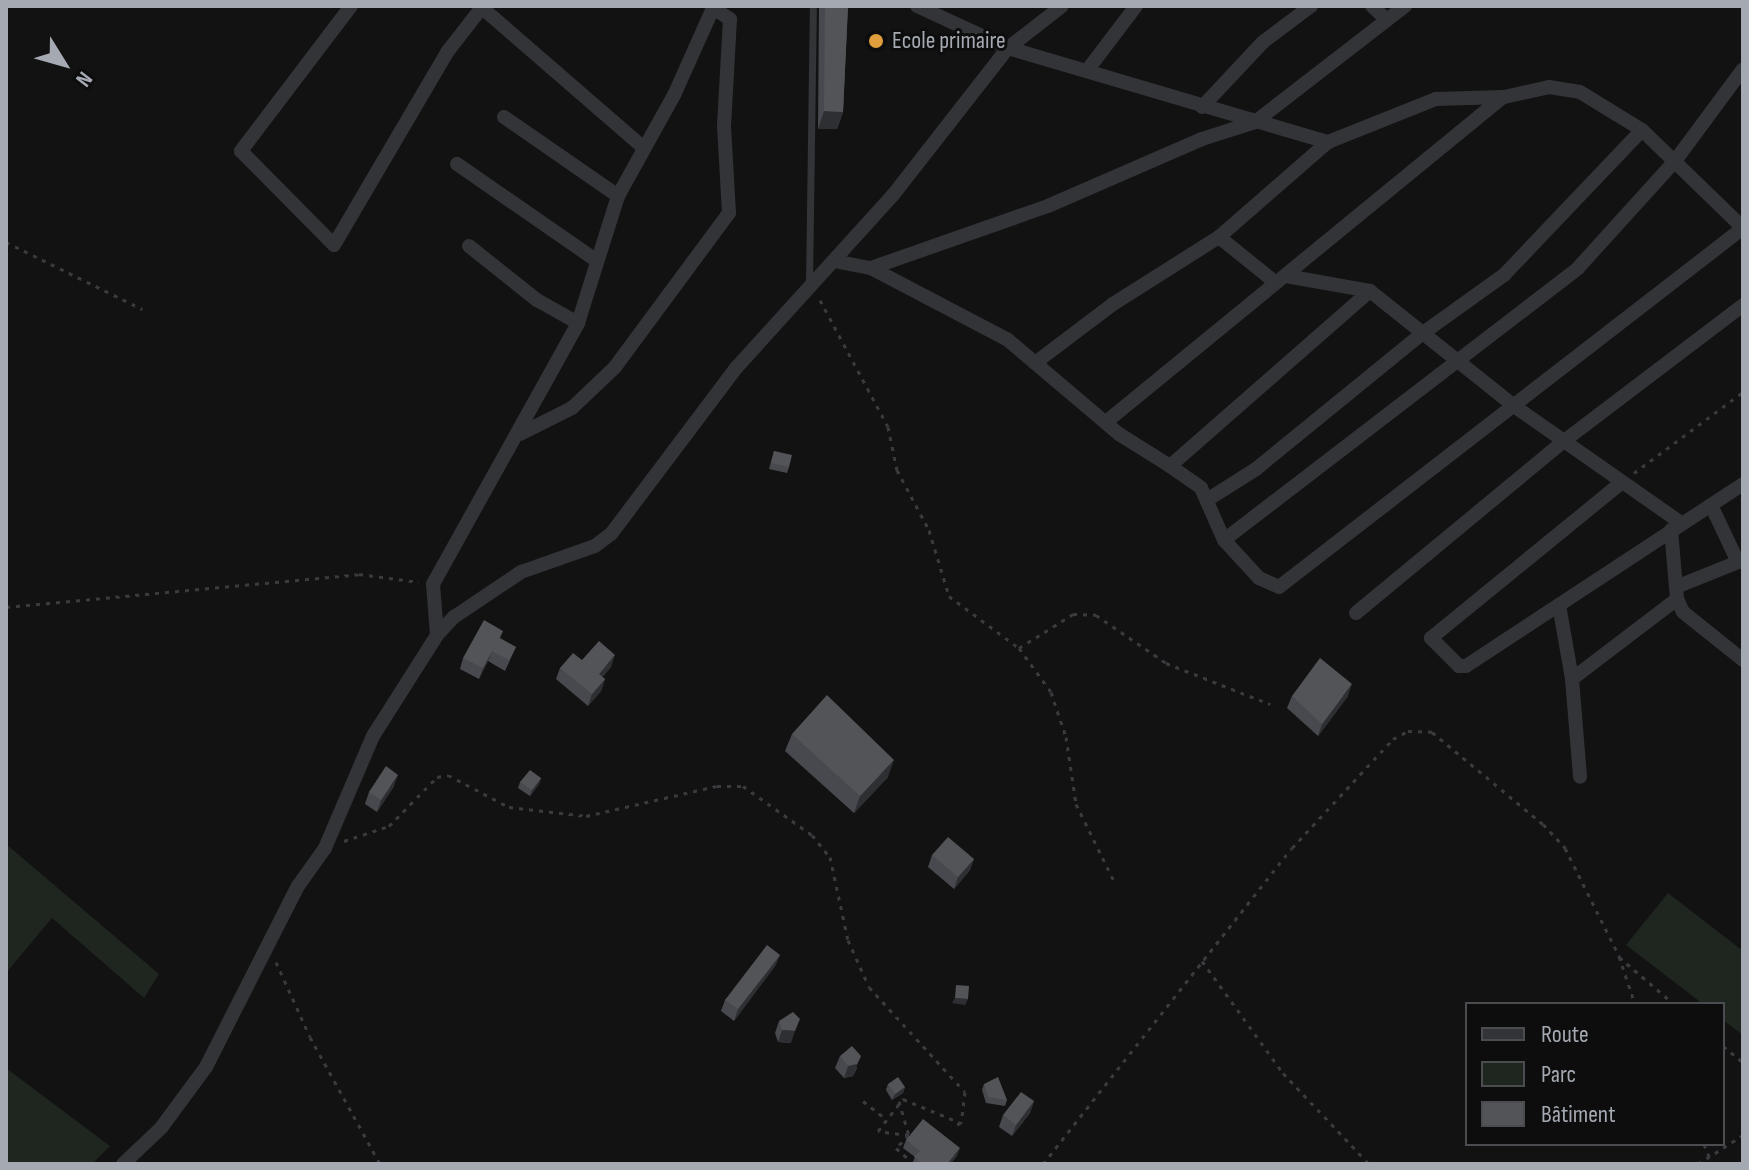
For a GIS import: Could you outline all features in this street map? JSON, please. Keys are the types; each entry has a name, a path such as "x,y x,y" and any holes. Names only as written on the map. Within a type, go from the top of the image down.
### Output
{"street":[{"path":"351,6 241,151 334,245 448,51 482,7 643,147"},
{"path":"917,6 1008,48 1089,68 1202,107 1328,142"},
{"path":"123,1164 161,1128 206,1067 268,943 325,848 373,736 437,635 473,603 521,572 595,546 611,534 712,398 809,284 834,261 1008,48 1062,6"},
{"path":"1089,68 1136,6"},
{"path":"1202,107 1263,42 1311,6"},
{"path":"1372,6 1385,18"},
{"path":"871,268 1048,206 1202,139 1255,122 1385,18 1405,6"},
{"path":"437,635 433,584 520,434 578,323 618,196 675,93 714,7 730,19 724,126 729,213 615,367 572,408 520,434"},
{"path":"1224,540 1459,365 1578,268 1675,161 1743,69"},
{"path":"834,261 871,268 1008,340 1035,363 1106,422 1195,482 1207,500 1224,540 1259,578 1279,587 1743,228 1642,130 1580,92 1549,87 1504,97 1436,99 1328,142 1219,237 1113,304 1035,363"},
{"path":"1106,422 1504,97"},
{"path":"504,117 618,196"},
{"path":"1207,500 1329,413 1423,333 1504,275 1642,130"},
{"path":"457,164 597,261"},
{"path":"1732,214 1743,201"},
{"path":"1219,237 1281,279 1370,291 1459,365 1676,526"},
{"path":"469,246 537,300 578,323"},
{"path":"1170,466 1370,291"},
{"path":"1356,613 1564,441 1743,305"},
{"path":"1621,483 1431,636 1463,667 1743,484"},
{"path":"1572,679 1676,593 1740,561 1711,505"},
{"path":"1676,526 1676,593 1690,620 1743,660"},
{"path":"1559,605 1572,679 1580,777"}],"lane":[{"path":"809,284 813,6"}],"path":[{"path":"6,242 142,309"},
{"path":"809,284 888,427 897,470 929,530 949,596 1019,648 1051,692 1066,737 1076,804 1113,879"},
{"path":"1621,483 1743,392"},
{"path":"6,607 344,575 433,584"},
{"path":"1019,648 1073,614 1096,615 1166,663 1270,704"},
{"path":"1043,1164 1292,848 1393,739 1421,729 1432,732 1543,824 1565,848 1619,956 1634,1002"},
{"path":"325,848 389,826 437,777 448,775 509,807 586,816 717,786 743,786 812,835 830,857 848,940 869,987 965,1092 961,1123"},
{"path":"268,943 310,1037 380,1164"},
{"path":"1619,956 1672,1002"},
{"path":"1202,961 1283,1073 1369,1164"},
{"path":"1725,1048 1743,1062"},
{"path":"909,1135 879,1132 885,1118 899,1101 905,1099 961,1123"},
{"path":"863,1101 885,1118"},
{"path":"899,1101 909,1135"},
{"path":"951,1126 961,1123"},
{"path":"909,1135 896,1148 910,1160"},
{"path":"1725,1145 1743,1135"},
{"path":"1705,1146 1712,1164"},
{"path":"1698,1164 1723,1146"}],"green space":[{"path":"6,844 159,974 144,998 52,918 6,973"},
{"path":"1668,893 1743,951 1743,1035 1725,1022 1725,1002 1700,1002 1626,945"},
{"path":"6,1068 110,1146 92,1164 6,1164"}],"building":[{"path":"825,6 848,6 843,112 824,111"},
{"path":"774,451 792,455 789,467 771,463"},
{"path":"484,620 503,631 499,638 516,647 509,660 492,651 483,668 463,658"},
{"path":"599,641 615,655 599,674 605,679 592,694 560,668 573,653 582,660"},
{"path":"1320,658 1352,684 1322,724 1292,696"},
{"path":"827,695 894,760 860,796 792,734"},
{"path":"386,766 398,775 381,800 369,792"},
{"path":"530,770 541,778 532,790 520,782"},
{"path":"948,837 974,859 958,877 932,855"},
{"path":"767,945 780,955 738,1009 725,1000"},
{"path":"956,985 969,986 968,999 955,998"},
{"path":"793,1012 800,1019 795,1031 782,1030 779,1021"},
{"path":"852,1046 861,1056 857,1064 848,1066 840,1056"},
{"path":"898,1077 905,1087 895,1094 888,1084"},
{"path":"998,1077 1007,1100 988,1097 984,1084"},
{"path":"1021,1092 1034,1101 1016,1125 1003,1115"},
{"path":"923,1119 960,1148 947,1164 923,1164 914,1157 920,1151 906,1140"}],"place":[{"name":"Ecole primaire","path":"876,41"}]}
